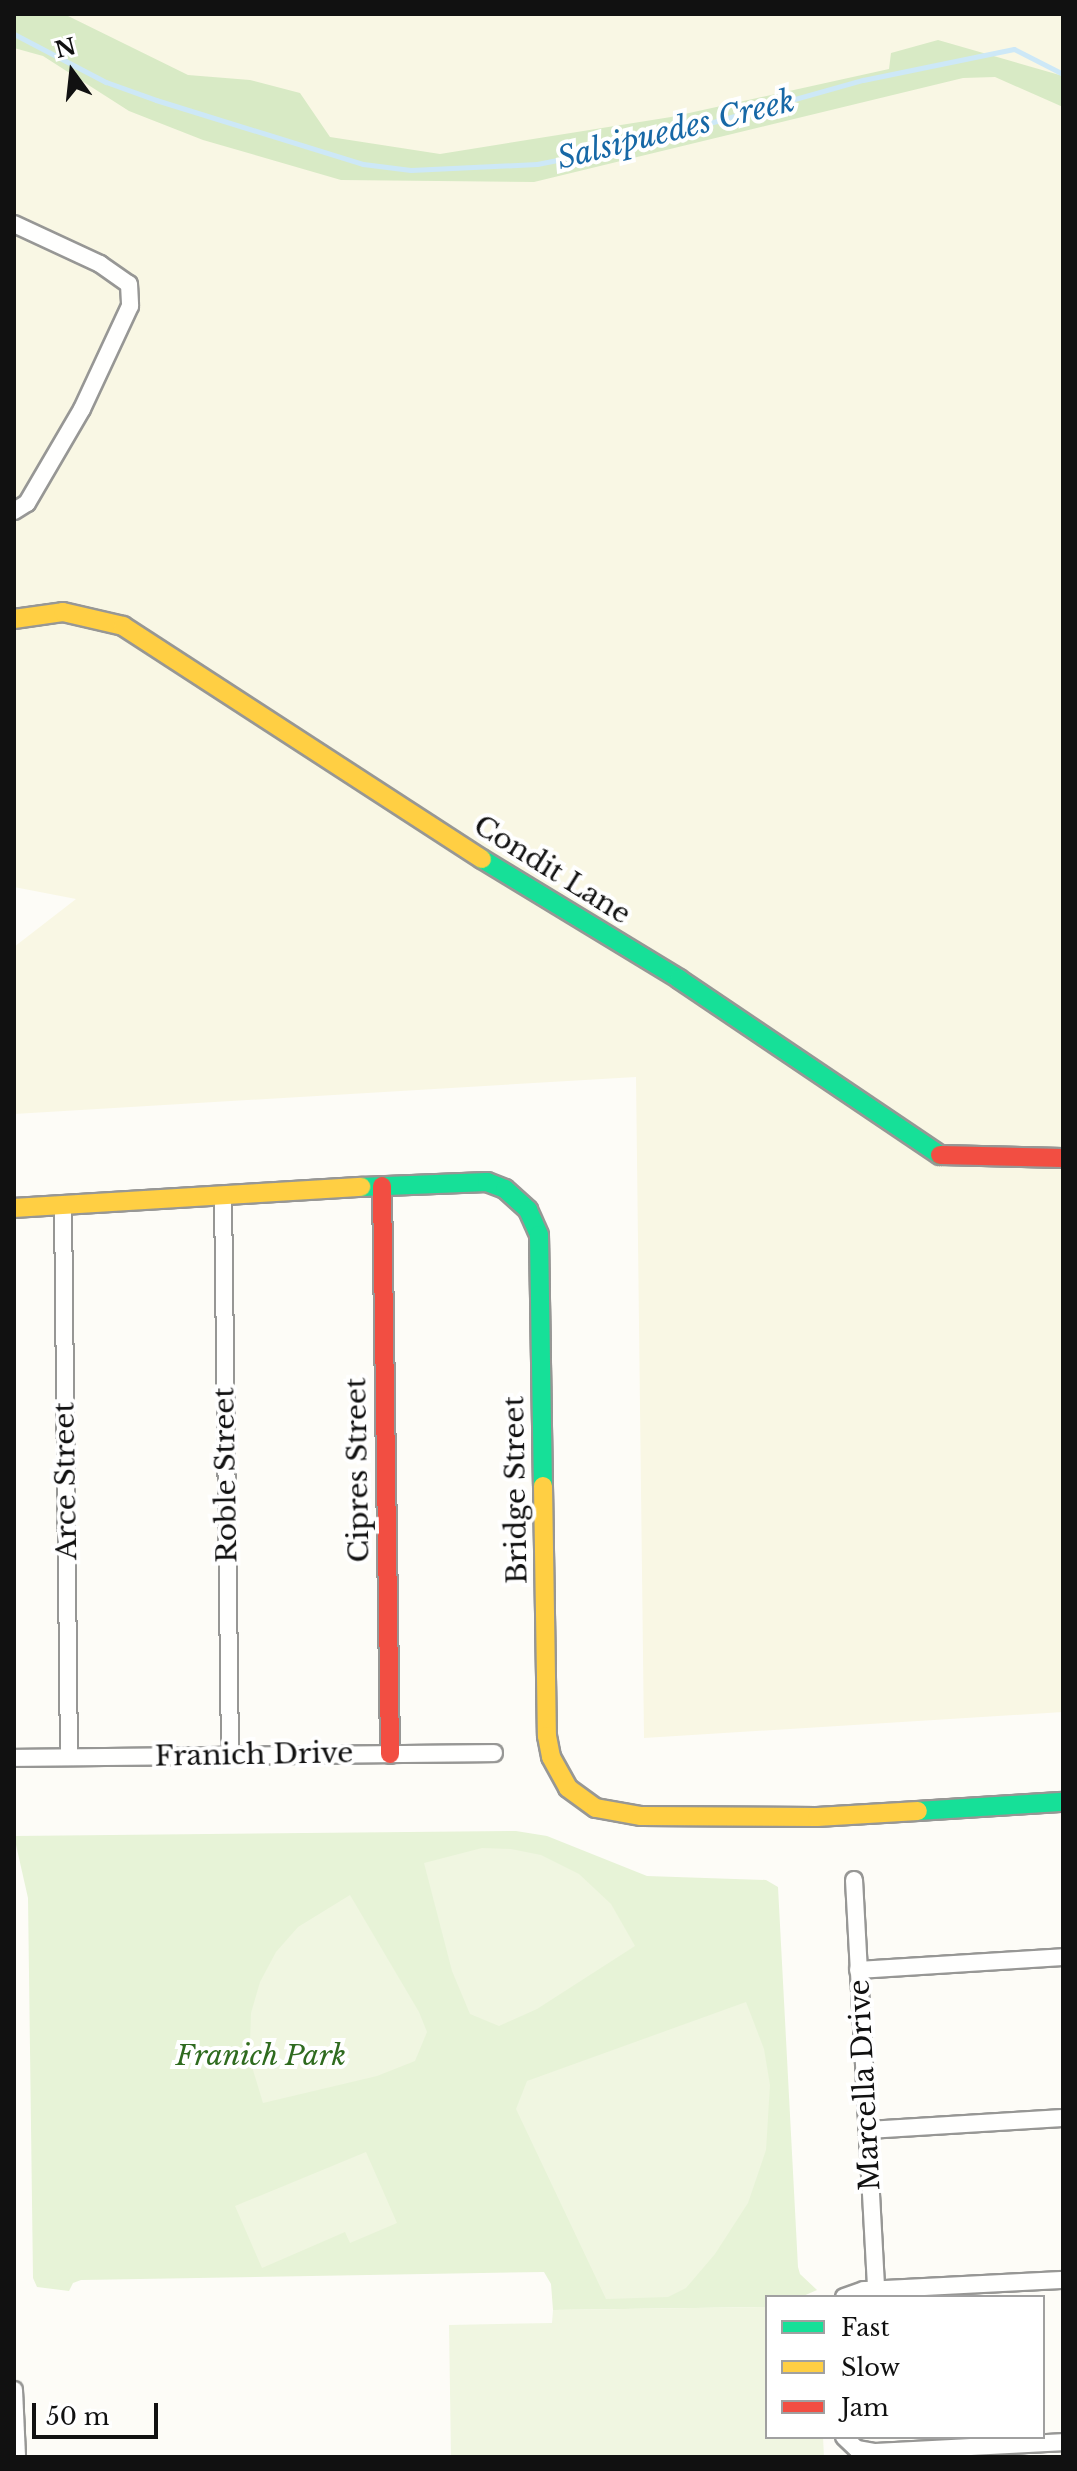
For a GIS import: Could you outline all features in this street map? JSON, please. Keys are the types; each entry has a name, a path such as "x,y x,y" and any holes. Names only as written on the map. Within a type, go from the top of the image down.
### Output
{"street":[{"path":"14,224 110,270 129,284 130,306 82,409 27,503 14,511"},
{"name":"Condit Lane","path":"14,619 63,612 123,626 415,818 679,979 942,1156 1063,1158"},
{"name":"Bridge Street","path":"14,1208 459,1181 496,1184 523,1203 537,1226 543,1398 547,1736 555,1767 575,1795 596,1808 624,1815 710,1817 858,1815 1063,1802"},
{"name":"Cipres Street","path":"382,1186 390,1754"},
{"name":"Roble Street","path":"223,1195 230,1755"},
{"name":"Arce Street","path":"63,1205 69,1757"},
{"name":"Franich Drive","path":"14,1758 494,1753"},
{"name":"Marcella Drive","path":"854,1880 876,2289"},
{"path":"858,1970 1063,1957"},
{"path":"868,2130 1063,2118"},
{"path":"852,2295 876,2289 1063,2280"},
{"path":"14,2390 17,2457"},
{"path":"846,2439 857,2449 874,2452 1063,2442"}],"shaded area":[{"path":"14,14 1063,14 1063,1712 644,1738 636,1077 14,1114 14,947 76,899 14,887"}],"green space":[{"path":"14,14 64,14 188,75 250,80 300,93 330,137 440,154 671,117 889,69 891,53 938,40 1063,76 1063,107 995,77 963,78 534,182 341,180 203,140 129,111 43,56 14,48"},
{"name":"Franich Park","path":"516,1831 547,1836 647,1876 766,1880 778,1887 798,2267 800,2274 817,2290 806,2295 765,2295 765,2307 553,2310 551,2284 544,2272 81,2280 73,2283 69,2291 37,2287 33,2278 28,1898 14,1836"},
{"path":"482,1848 511,1849 541,1855 579,1874 611,1904 635,1946 537,2009 499,2026 470,2014 452,1971 424,1863"},
{"path":"350,1895 419,2012 427,2032 415,2061 377,2076 263,2103 253,2070 250,2043 251,2013 260,1982 276,1952 298,1927"},
{"path":"746,2002 764,2049 770,2085 766,2150 748,2203 715,2254 686,2288 668,2297 606,2299 516,2109 527,2081"},
{"path":"366,2152 397,2223 350,2243 345,2232 262,2268 235,2206"},
{"path":"765,2307 765,2439 823,2439 824,2457 451,2457 449,2325 552,2323 553,2310"}],"waterway":[{"name":"Salsipuedes Creek","path":"14,34 106,82 156,100 363,164 411,170 537,164 624,147 863,80 1014,49 1063,74"}],"traffic: fast":[{"path":"482,859 679,979 940,1155"},
{"path":"361,1187 487,1182 505,1189 528,1210 539,1235 543,1486"},
{"path":"918,1811 1063,1802"}],"traffic: slow":[{"path":"14,619 63,612 123,626 482,859"},
{"path":"14,1208 361,1187"},
{"path":"543,1486 547,1736 551,1757 568,1788 596,1808 641,1816 817,1817 918,1811"}],"traffic: jam":[{"path":"940,1155 1063,1158"},
{"path":"382,1186 390,1754"}]}
